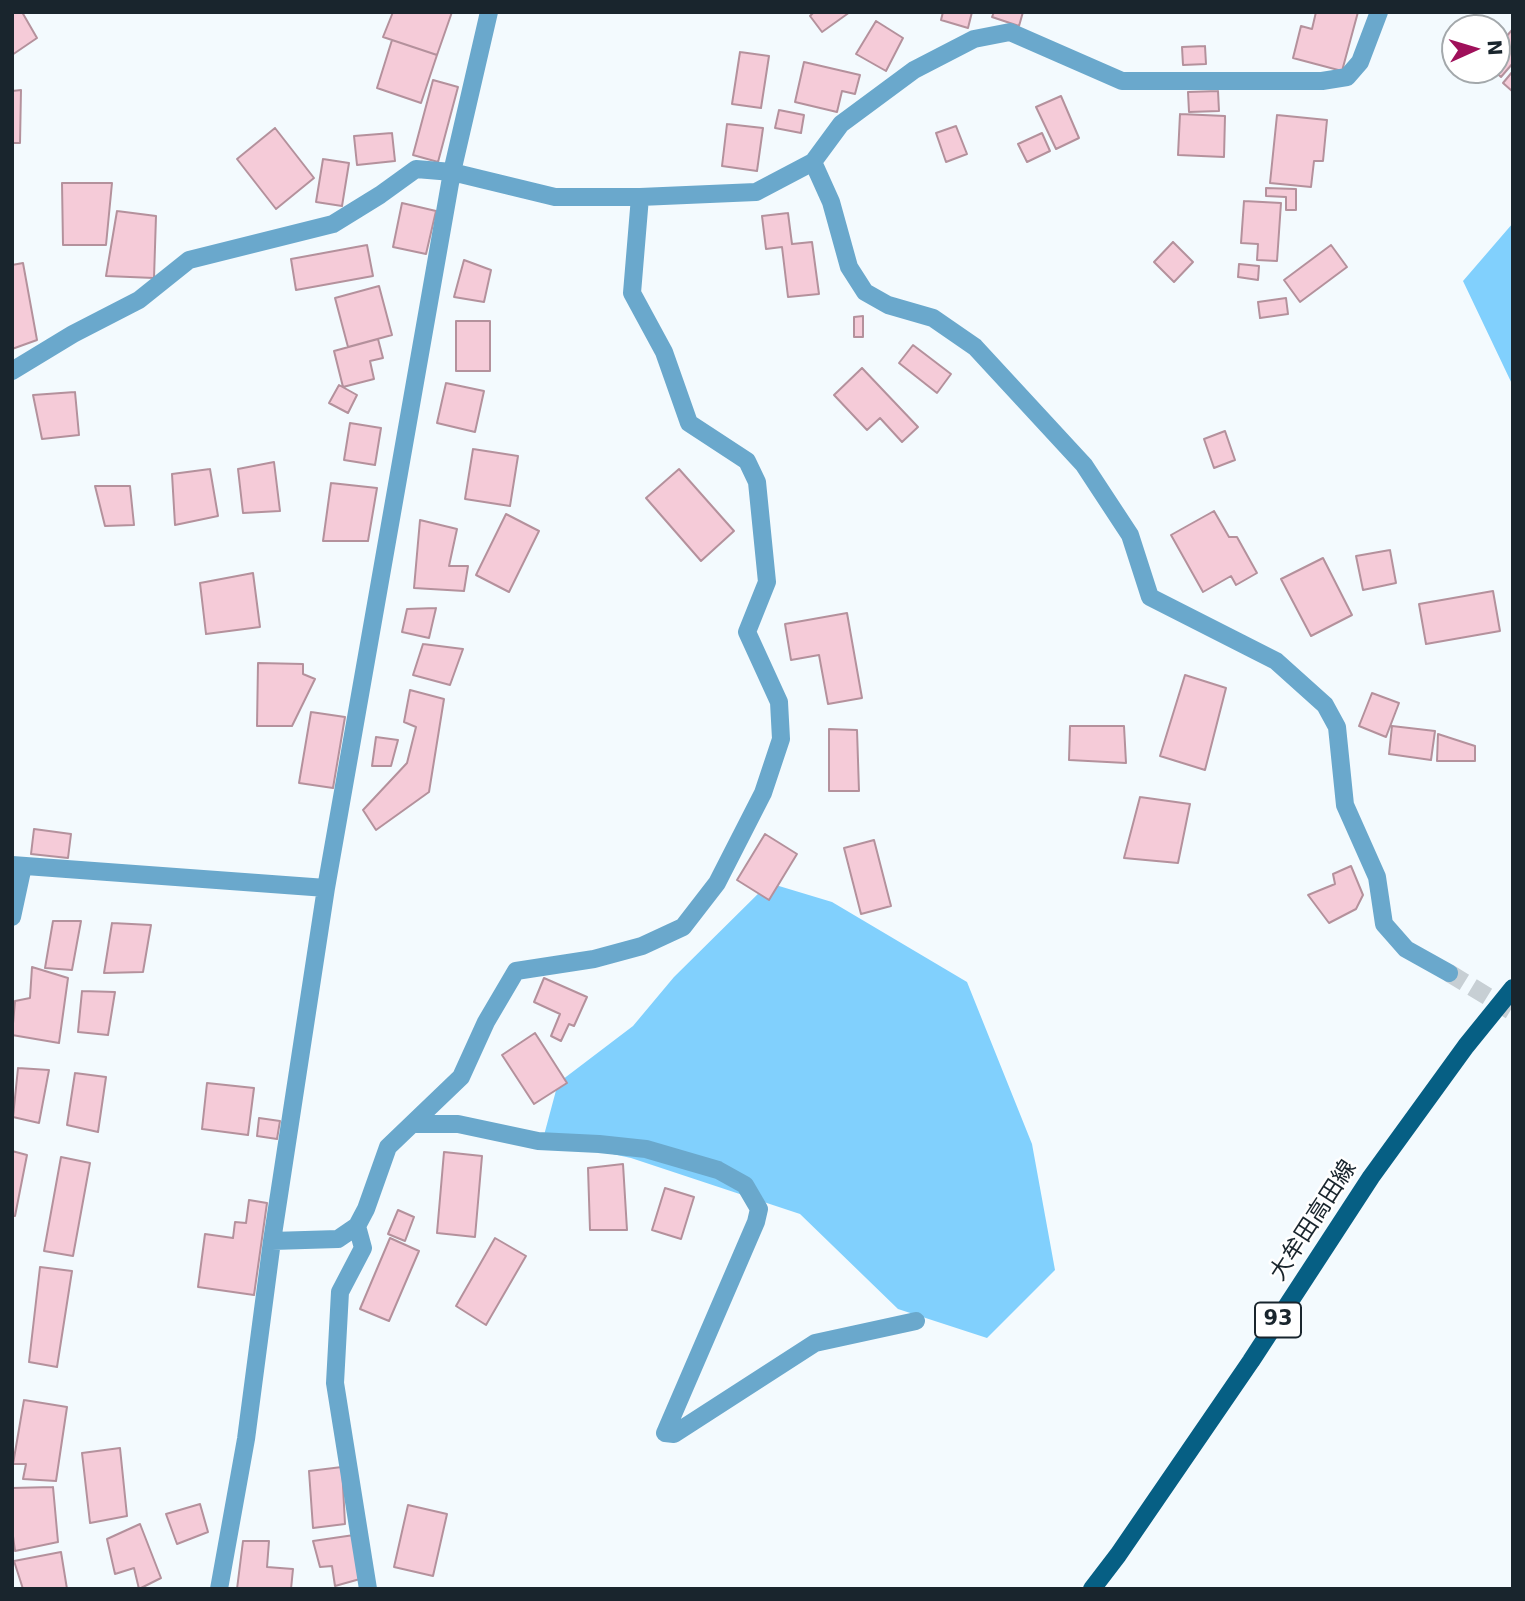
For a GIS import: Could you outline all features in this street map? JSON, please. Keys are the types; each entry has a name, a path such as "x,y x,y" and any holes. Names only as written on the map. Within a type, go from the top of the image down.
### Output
{"main road":[{"name":"大牟田高田線","path":"1092,1589 1251,1361 1371,1177 1466,1046 1513,988"}],"street":[{"path":"219,1589 246,1439 272,1241 326,888 452,172 489,12"},
{"path":"12,371 73,334 139,300 190,260 333,224 416,169 452,172 555,197 640,197 756,192 813,162 841,124 914,70 974,39 1010,32 1122,81 1322,81 1347,77 1360,62 1380,12"},
{"path":"813,162 831,202 849,267 866,292 888,305 933,318 975,347 1084,465 1130,536 1150,597 1276,661 1325,705 1337,727 1345,805 1377,877 1384,924 1406,949 1449,973"},
{"path":"272,1241 338,1239 357,1226 366,1209 388,1147 461,1077 486,1022 516,971 594,959 642,946 683,927 718,883 763,793 781,739 779,702 747,632 767,582 757,482 747,461 689,423 664,352 632,293 640,197"},
{"path":"12,917 18,866 326,888"},
{"path":"412,1125 458,1124 538,1141 646,1149 718,1170 745,1185 759,1209 756,1222 665,1433 674,1434 814,1343 916,1321"},
{"path":"357,1226 363,1248 340,1292 335,1383 368,1589"}],"shaded area":[{"path":"1513,223 1513,386 1463,281"},
{"path":"769,883 832,902 967,982 1032,1144 1055,1270 987,1338 898,1309 800,1214 631,1158 543,1139 558,1083 633,1026 674,977"}],"building":[{"path":"12,12 22,12 37,38 12,55"},
{"path":"393,12 452,12 437,55 383,37"},
{"path":"814,12 850,12 822,32 810,16"},
{"path":"943,12 972,12 968,28 941,20"},
{"path":"994,12 1023,12 1019,26 992,17"},
{"path":"1316,12 1358,12 1342,71 1293,58 1301,26 1312,29"},
{"path":"876,21 903,38 886,71 856,54"},
{"path":"1511,31 1513,63 1511,65"},
{"path":"392,40 437,55 421,103 377,88"},
{"path":"1205,46 1206,64 1183,65 1182,47"},
{"path":"740,52 769,56 761,108 732,104"},
{"path":"804,62 860,75 855,94 842,91 837,112 795,102"},
{"path":"1513,71 1512,91 1504,84 1511,84"},
{"path":"433,80 458,87 438,162 413,155"},
{"path":"21,90 20,143 12,143 12,91"},
{"path":"1218,91 1219,111 1189,112 1188,92"},
{"path":"1061,96 1079,138 1056,149 1036,107"},
{"path":"779,110 804,115 801,133 775,128"},
{"path":"1180,114 1225,116 1224,157 1178,155"},
{"path":"1277,115 1327,120 1323,161 1314,161 1311,187 1270,183"},
{"path":"727,124 763,128 757,171 722,166"},
{"path":"956,126 967,154 946,162 936,133"},
{"path":"275,128 314,178 276,209 237,159"},
{"path":"392,133 395,161 357,165 354,136"},
{"path":"1042,133 1050,151 1027,162 1018,144"},
{"path":"323,159 349,163 342,206 316,202"},
{"path":"62,183 112,183 106,245 63,245"},
{"path":"1266,188 1296,189 1296,210 1286,210 1286,197 1266,196"},
{"path":"1244,201 1281,203 1277,261 1257,260 1258,244 1241,243"},
{"path":"402,203 436,211 426,254 393,247"},
{"path":"117,211 156,216 154,278 106,276"},
{"path":"788,213 792,244 812,242 819,294 788,297 782,247 766,249 762,216"},
{"path":"1173,242 1193,262 1174,282 1154,262"},
{"path":"367,245 373,276 296,290 291,259"},
{"path":"1331,245 1347,267 1300,302 1284,280"},
{"path":"464,260 491,270 484,302 454,297"},
{"path":"23,263 37,340 12,349 12,265"},
{"path":"1239,264 1259,266 1258,280 1238,277"},
{"path":"379,286 392,335 348,347 335,298"},
{"path":"1286,298 1288,314 1260,318 1258,302"},
{"path":"863,316 863,337 854,337 854,317"},
{"path":"456,321 490,321 490,371 456,371"},
{"path":"378,339 383,358 370,361 374,379 343,387 334,351"},
{"path":"913,345 951,374 937,393 899,363"},
{"path":"862,368 918,427 902,442 880,418 867,430 834,395"},
{"path":"446,383 484,391 475,432 437,423"},
{"path":"339,385 357,395 348,413 329,403"},
{"path":"75,392 79,435 42,439 33,395"},
{"path":"350,423 381,428 375,465 344,460"},
{"path":"1225,431 1235,460 1214,468 1204,439"},
{"path":"473,449 518,456 510,506 465,499"},
{"path":"274,462 280,511 243,513 238,469"},
{"path":"210,469 218,516 175,525 172,474"},
{"path":"679,469 734,531 701,561 646,498"},
{"path":"331,483 377,488 368,541 323,541"},
{"path":"95,486 130,486 134,525 105,526"},
{"path":"1214,511 1229,537 1237,537 1257,573 1236,585 1231,576 1203,592 1171,535"},
{"path":"506,514 539,531 509,592 476,575"},
{"path":"420,520 457,529 449,566 468,566 464,591 414,588"},
{"path":"1390,550 1396,583 1363,590 1356,556"},
{"path":"1323,558 1352,615 1311,636 1281,579"},
{"path":"253,573 260,627 206,634 200,583"},
{"path":"1493,591 1500,631 1426,644 1419,604"},
{"path":"436,608 429,638 402,632 407,609"},
{"path":"847,613 862,698 828,704 819,655 791,660 785,624"},
{"path":"423,644 463,649 450,685 413,675"},
{"path":"258,663 303,664 303,674 315,679 292,726 257,726"},
{"path":"1185,675 1226,688 1205,770 1160,756"},
{"path":"410,690 444,699 429,792 376,830 363,810 407,763 416,727 404,722"},
{"path":"1372,693 1399,703 1386,737 1359,726"},
{"path":"311,712 345,717 333,788 299,783"},
{"path":"1070,726 1124,726 1126,763 1069,760"},
{"path":"1392,726 1435,731 1431,760 1389,754"},
{"path":"829,729 857,730 859,791 829,791"},
{"path":"1438,734 1475,746 1475,761 1437,761"},
{"path":"376,737 398,740 391,766 372,766"},
{"path":"1140,797 1190,804 1178,863 1124,858"},
{"path":"34,829 71,834 68,858 31,854"},
{"path":"765,834 797,854 769,900 737,880"},
{"path":"874,840 891,906 861,914 844,848"},
{"path":"1351,866 1363,895 1356,909 1329,923 1308,895 1335,884 1333,874"},
{"path":"53,921 81,921 72,970 45,968"},
{"path":"112,923 151,925 143,972 104,973"},
{"path":"32,967 68,978 59,1043 12,1035 15,1001 30,998"},
{"path":"544,978 587,997 574,1026 569,1024 561,1041 551,1036 560,1014 534,1002"},
{"path":"82,991 115,992 108,1035 78,1032"},
{"path":"535,1033 567,1083 534,1104 502,1055"},
{"path":"18,1068 49,1070 39,1123 13,1117"},
{"path":"75,1073 106,1077 98,1132 67,1125"},
{"path":"207,1083 254,1088 248,1135 202,1129"},
{"path":"259,1118 280,1121 277,1139 257,1136"},
{"path":"12,1151 27,1155 15,1216 12,1216"},
{"path":"444,1152 482,1156 475,1237 437,1233"},
{"path":"61,1157 90,1163 73,1256 44,1251"},
{"path":"623,1164 627,1230 590,1230 588,1168"},
{"path":"665,1188 694,1197 681,1239 652,1230"},
{"path":"249,1200 267,1203 254,1295 198,1287 205,1234 233,1238 235,1222 246,1223"},
{"path":"398,1210 414,1217 405,1241 388,1234"},
{"path":"390,1238 419,1251 389,1321 360,1309"},
{"path":"495,1238 526,1256 486,1325 456,1306"},
{"path":"40,1267 72,1271 57,1367 29,1362"},
{"path":"24,1400 67,1407 56,1481 23,1479 26,1464 13,1464"},
{"path":"120,1448 127,1516 90,1523 82,1453"},
{"path":"342,1467 345,1524 313,1528 309,1471"},
{"path":"53,1487 58,1542 15,1551 12,1488"},
{"path":"200,1504 208,1532 177,1544 166,1514"},
{"path":"408,1505 447,1514 433,1576 394,1567"},
{"path":"140,1524 161,1578 139,1589 134,1568 115,1574 107,1539"},
{"path":"354,1535 360,1579 335,1586 332,1566 320,1567 313,1541"},
{"path":"243,1541 269,1541 267,1567 293,1569 291,1589 237,1589"},
{"path":"61,1552 67,1589 23,1589 14,1561"}],"tunnel":[{"path":"1449,973 1513,1012"}]}
